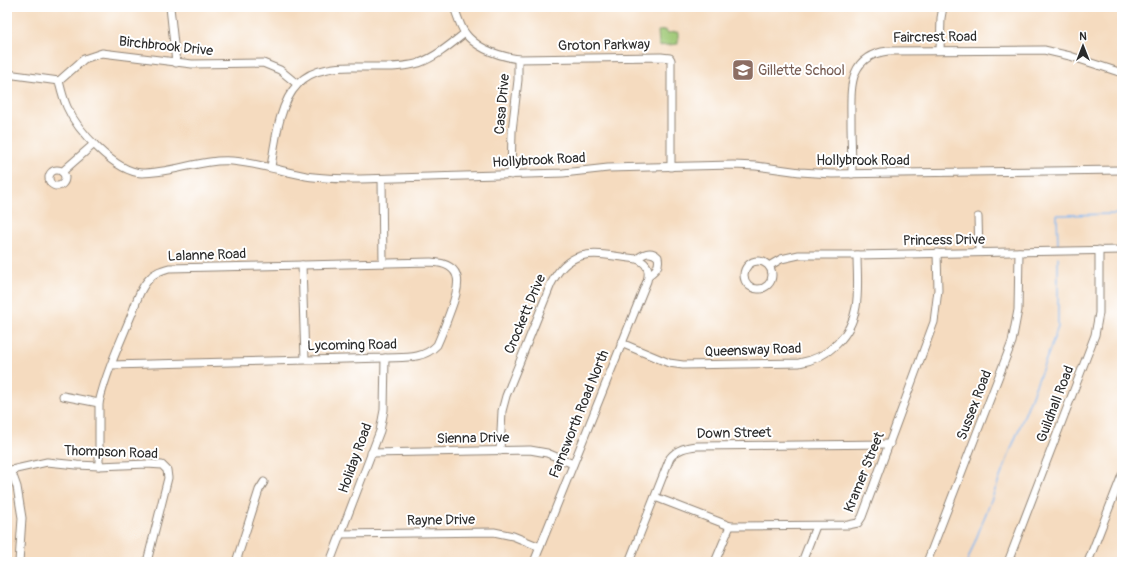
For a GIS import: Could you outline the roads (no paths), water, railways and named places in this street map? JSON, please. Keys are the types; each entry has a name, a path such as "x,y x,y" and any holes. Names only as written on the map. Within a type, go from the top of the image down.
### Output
{"street":[{"path":"170,7 176,63"},
{"name":"Groton Parkway","path":"454,7 466,33 477,44 488,50 509,57 518,59 670,58 671,166"},
{"path":"940,50 941,18 943,7"},
{"path":"271,168 276,136 290,94 297,84 306,77 328,69 394,67 419,63 444,50 466,33"},
{"name":"Faircrest Road","path":"852,174 851,87 853,75 858,66 871,56 881,52 940,50 1044,50 1070,56 1122,73"},
{"name":"Birchbrook Drive","path":"59,81 84,59 102,53 176,63 263,63 280,70 297,84"},
{"name":"Casa Drive","path":"511,175 512,132 517,92 518,59"},
{"path":"7,74 59,81"},
{"name":"Hollybrook Road","path":"59,81 71,114 94,144 121,166 136,172 158,171 221,161 238,162 322,178 382,179 563,173 608,168 747,165 815,174 1122,170"},
{"path":"62,172 94,144"},
{"path":"382,179 383,263"},
{"path":"978,217 978,252"},
{"name":"Guildhall Road","path":"1008,562 1095,334 1099,313 1098,250"},
{"name":"Princess Drive","path":"769,266 781,258 799,255 1122,250"},
{"name":"Sussex Road","path":"927,562 1012,342 1018,310 1019,252"},
{"name":"Crockett Drive","path":"500,451 500,427 504,403 555,276 566,263 573,258 585,254 637,259 647,253 653,253 658,257 659,264 657,268 649,275"},
{"name":"Kramer Street","path":"655,497 730,526 816,526 848,525 858,523 861,520 890,444 934,322 938,290 937,253"},
{"name":"Queensway Road","path":"621,343 669,363 682,365 798,363 814,359 835,346 844,336 855,315 857,302 857,255"},
{"path":"637,259 646,265 649,275"},
{"name":"Lalanne Road","path":"99,466 99,403 111,365 142,289 150,277 169,268 383,263"},
{"name":"Lycoming Road","path":"111,365 385,358 425,354 432,350 440,338 457,294 458,281 456,274 452,268 440,263 383,263"},
{"path":"302,265 305,359"},
{"name":"Farnsworth Road North","path":"534,562 649,275"},
{"name":"Holiday Road","path":"330,562 372,453 382,420 385,358"},
{"path":"63,396 99,403"},
{"name":"Down Street","path":"629,562 672,455 686,447 890,444"},
{"name":"Sienna Drive","path":"372,453 530,450 542,452 573,464"},
{"name":"Thompson Road","path":"9,471 46,462 99,466 162,465 167,470 168,478 147,562"},
{"path":"9,471 17,487 22,518 19,562"},
{"path":"1088,562 1122,475"},
{"path":"236,562 259,490 264,482"},
{"path":"715,562 730,526"},
{"path":"802,562 816,526"},
{"name":"Rayne Drive","path":"340,534 494,532 513,536 540,547"}],"waterway":[{"path":"1058,246 1057,215 1122,214"},
{"path":"967,562 1058,327 1058,257"}],"place":[{"name":"Gillette School","path":"743,70"}]}
